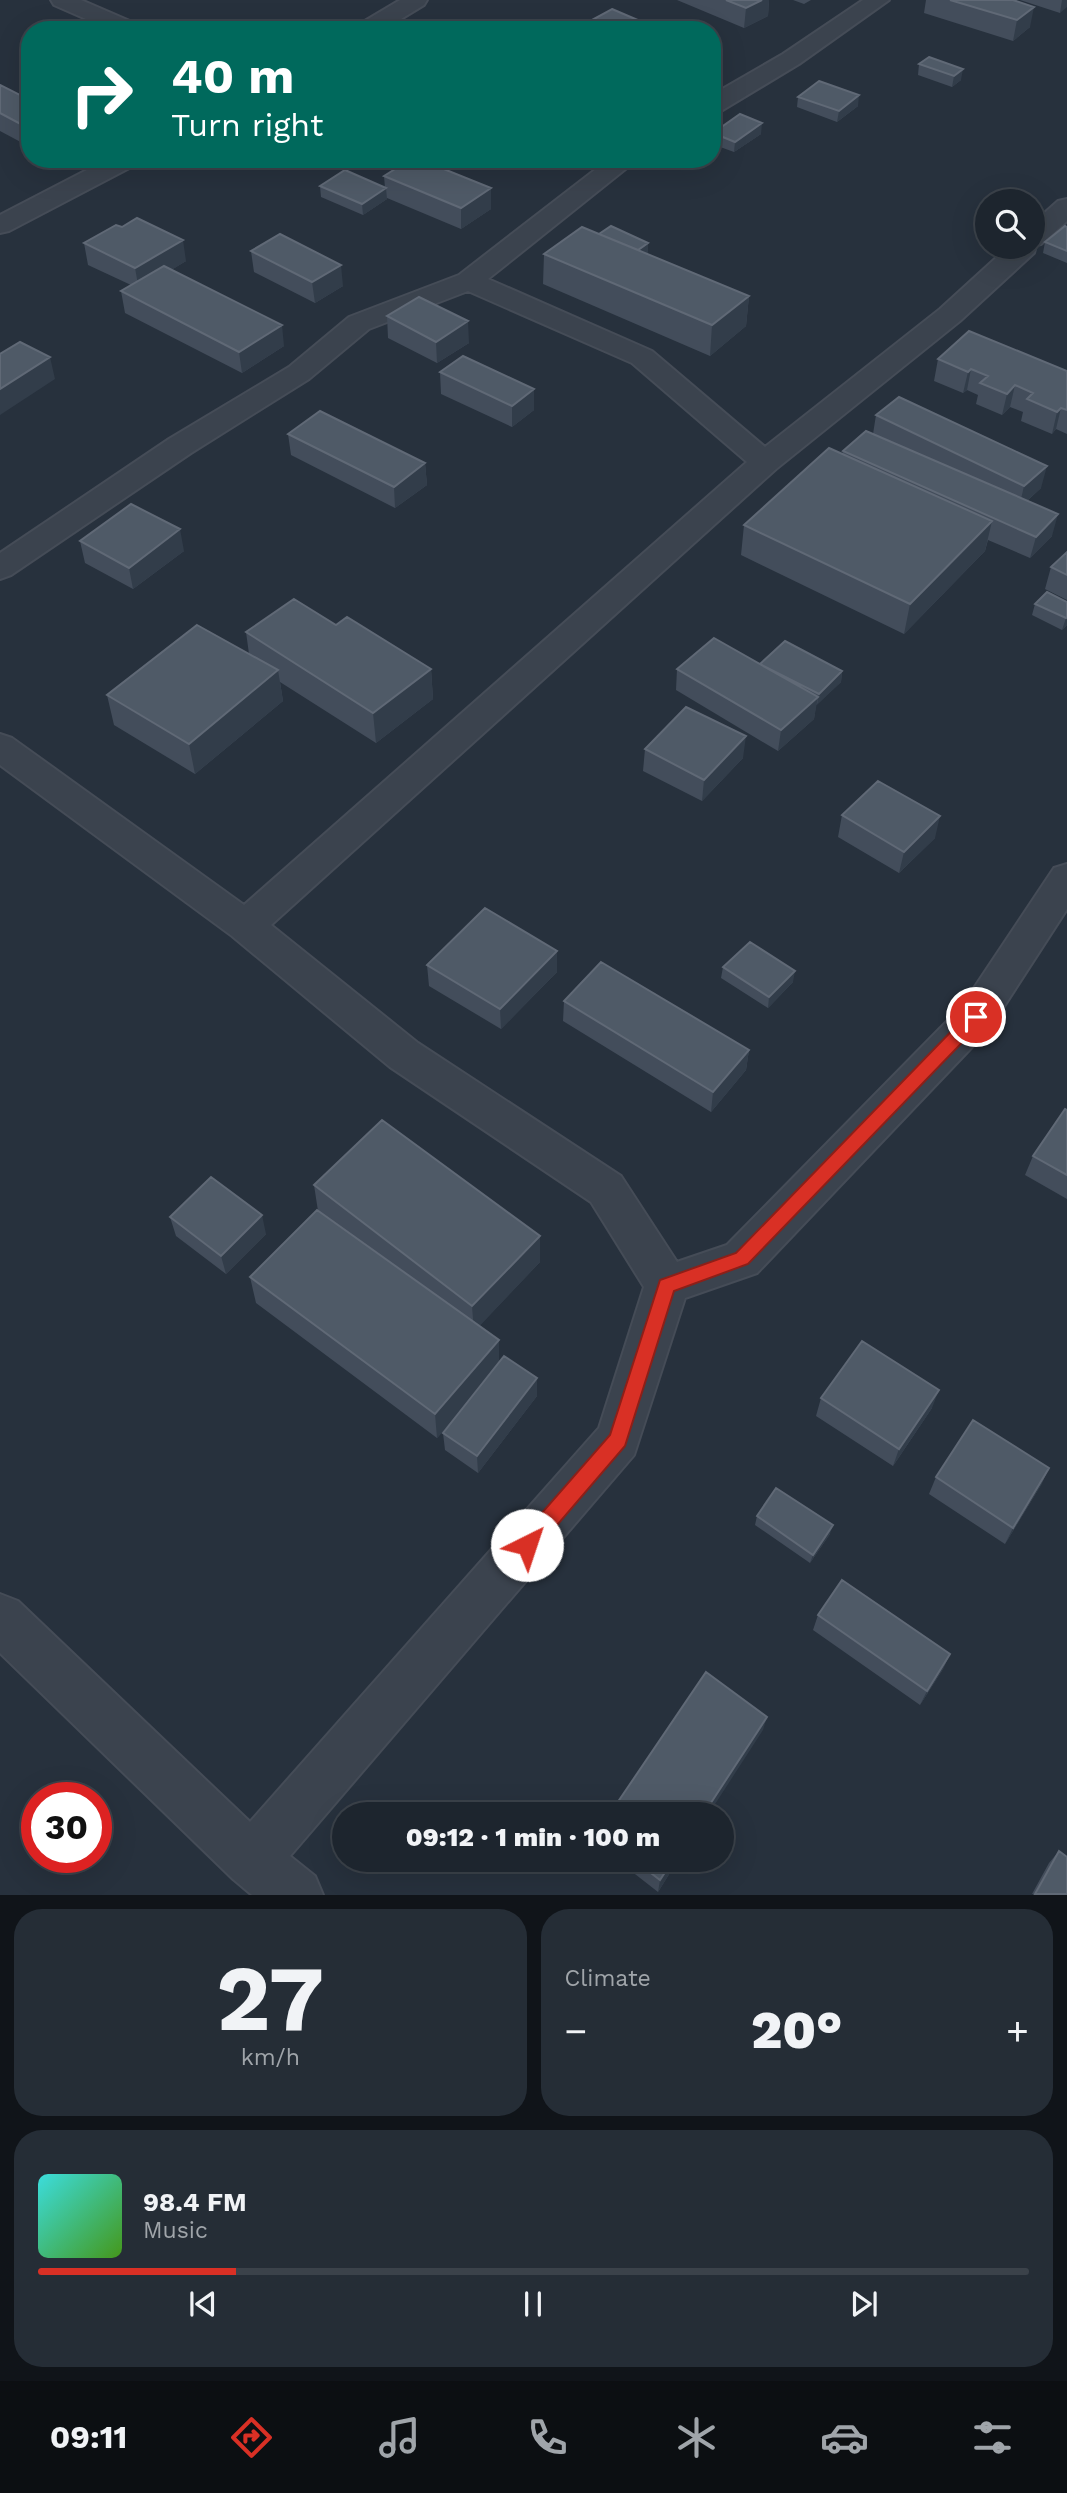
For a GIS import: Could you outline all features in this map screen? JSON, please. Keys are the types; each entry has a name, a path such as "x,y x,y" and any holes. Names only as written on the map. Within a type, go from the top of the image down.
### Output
{"street":[{"path":"62,0 110,21"},
{"path":"381,21 416,0"},
{"path":"721,101 791,59 878,0"},
{"path":"0,225 111,168"},
{"path":"0,568 180,446 299,373 359,323 468,281 613,168"},
{"path":"1045,227 1067,206"},
{"path":"245,926 765,462 950,315 1011,259"},
{"path":"468,281 642,357 765,462"},
{"path":"0,747 245,926 404,1055 606,1189 667,1285 618,1440 252,1860"},
{"path":"667,1285 742,1259 976,1017 1067,878"},
{"path":"0,1619 252,1860 296,1895"}],"building":[{"path":"726,0 762,0 746,8"},
{"path":"950,0 1013,0 1034,7 1017,20"},
{"path":"612,9 640,21 594,21 592,20"},
{"path":"929,57 963,69 954,76 919,64"},
{"path":"819,81 859,95 839,111 798,97"},
{"path":"0,85 21,96 21,124 0,113"},
{"path":"740,114 762,123 735,142 721,136 721,127"},
{"path":"397,168 441,168 491,188 461,208 384,176"},
{"path":"345,170 386,188 362,204 320,186"},
{"path":"137,218 183,240 135,268 84,243 116,225 122,227"},
{"path":"611,226 648,243 638,250 599,234"},
{"path":"1065,226 1067,227 1067,251 1045,242"},
{"path":"582,227 749,296 712,325 544,254"},
{"path":"280,234 341,265 312,282 251,251"},
{"path":"164,266 282,325 239,352 121,291"},
{"path":"419,297 468,321 436,342 387,316"},
{"path":"969,331 1067,371 1067,410 1061,408 1057,412 1027,399 1033,393 1015,385 1007,394 980,383 988,376 971,369 968,372 938,359"},
{"path":"20,342 50,357 0,389 0,354"},
{"path":"463,356 534,389 512,406 440,372"},
{"path":"899,397 1047,466 1024,486 876,415"},
{"path":"320,411 425,463 394,487 288,434"},
{"path":"866,431 1058,514 1036,537 843,451"},
{"path":"829,448 992,521 910,604 744,525"},
{"path":"131,504 180,529 129,568 80,541"},
{"path":"1067,552 1067,575 1051,567"},
{"path":"1047,592 1067,602 1066,618 1035,604"},
{"path":"294,599 336,625 347,617 431,669 373,713 246,632"},
{"path":"197,625 278,670 189,744 107,695"},
{"path":"714,638 818,697 781,730 677,669"},
{"path":"785,641 842,671 819,694 760,664"},
{"path":"686,707 746,736 704,780 645,749"},
{"path":"878,781 940,816 904,852 842,815"},
{"path":"485,908 557,951 500,1009 427,965"},
{"path":"750,942 795,971 769,997 723,967"},
{"path":"601,962 749,1050 713,1092 564,1001"},
{"path":"1065,1109 1067,1110 1067,1175 1033,1156"},
{"path":"382,1120 540,1236 472,1306 314,1185"},
{"path":"211,1177 262,1215 221,1256 170,1217"},
{"path":"317,1210 499,1340 435,1414 250,1277"},
{"path":"862,1341 939,1390 899,1449 821,1398"},
{"path":"504,1356 537,1378 477,1456 443,1433"},
{"path":"973,1420 1049,1468 1013,1528 936,1477"},
{"path":"776,1488 833,1525 813,1555 757,1516"},
{"path":"842,1580 950,1654 927,1691 818,1615"},
{"path":"706,1672 767,1717 711,1802 618,1802"},
{"path":"1059,1851 1067,1857 1067,1894 1035,1894"},
{"path":"650,1872 665,1872 660,1880"}],"route":[{"path":"527,1545 618,1440 667,1285 742,1259 976,1017"}]}
